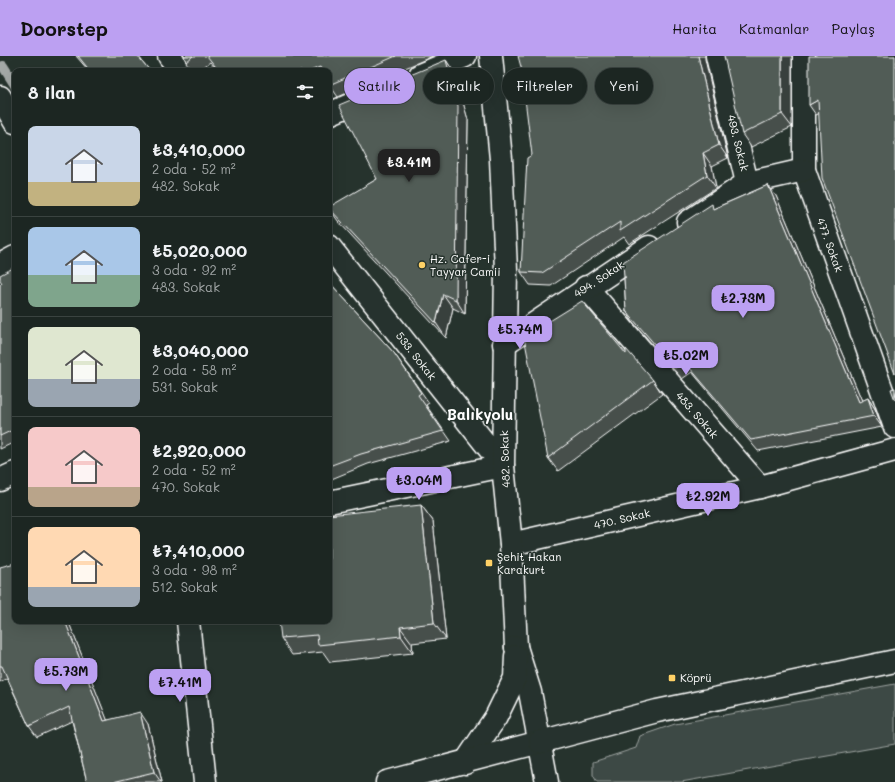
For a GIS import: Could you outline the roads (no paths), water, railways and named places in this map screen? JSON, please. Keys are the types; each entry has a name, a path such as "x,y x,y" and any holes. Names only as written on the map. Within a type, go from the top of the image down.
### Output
{"main road":[{"path":"169,56 179,68"},
{"path":"332,113 465,56"},
{"name":"482. Sokak","path":"491,56 501,159 506,270 503,466 511,544 516,647"},
{"name":"493. Sokak","path":"717,56 748,183"},
{"name":"477. Sokak","path":"804,56 804,170 895,426"},
{"path":"0,97 12,117"},
{"name":"494. Sokak","path":"504,344 586,287 748,183 804,170"},
{"name":"533. Sokak","path":"332,250 503,466"},
{"path":"0,264 12,258"},
{"name":"483. Sokak","path":"586,287 760,487"},
{"name":"470. Sokak","path":"511,544 760,487 895,450"},
{"path":"332,501 503,466"},
{"path":"0,480 12,474"},
{"path":"188,624 205,782"},
{"path":"516,647 530,692 546,782"},
{"path":"465,763 496,717 515,678 516,647"},
{"path":"387,782 423,771 465,763 657,711 895,661"},
{"path":"399,782 426,782"}],"waterway":[{"path":"3,66 12,80"}],"place":[{"name":"Hz. Cafer-i Tayyar Camii","path":"422,265"},
{"name":"Şehit Hakan Karakurt","path":"489,563"},
{"name":"Köprü","path":"672,678"}],"district":[{"name":"Balıkyolu","path":"480,415"}]}
